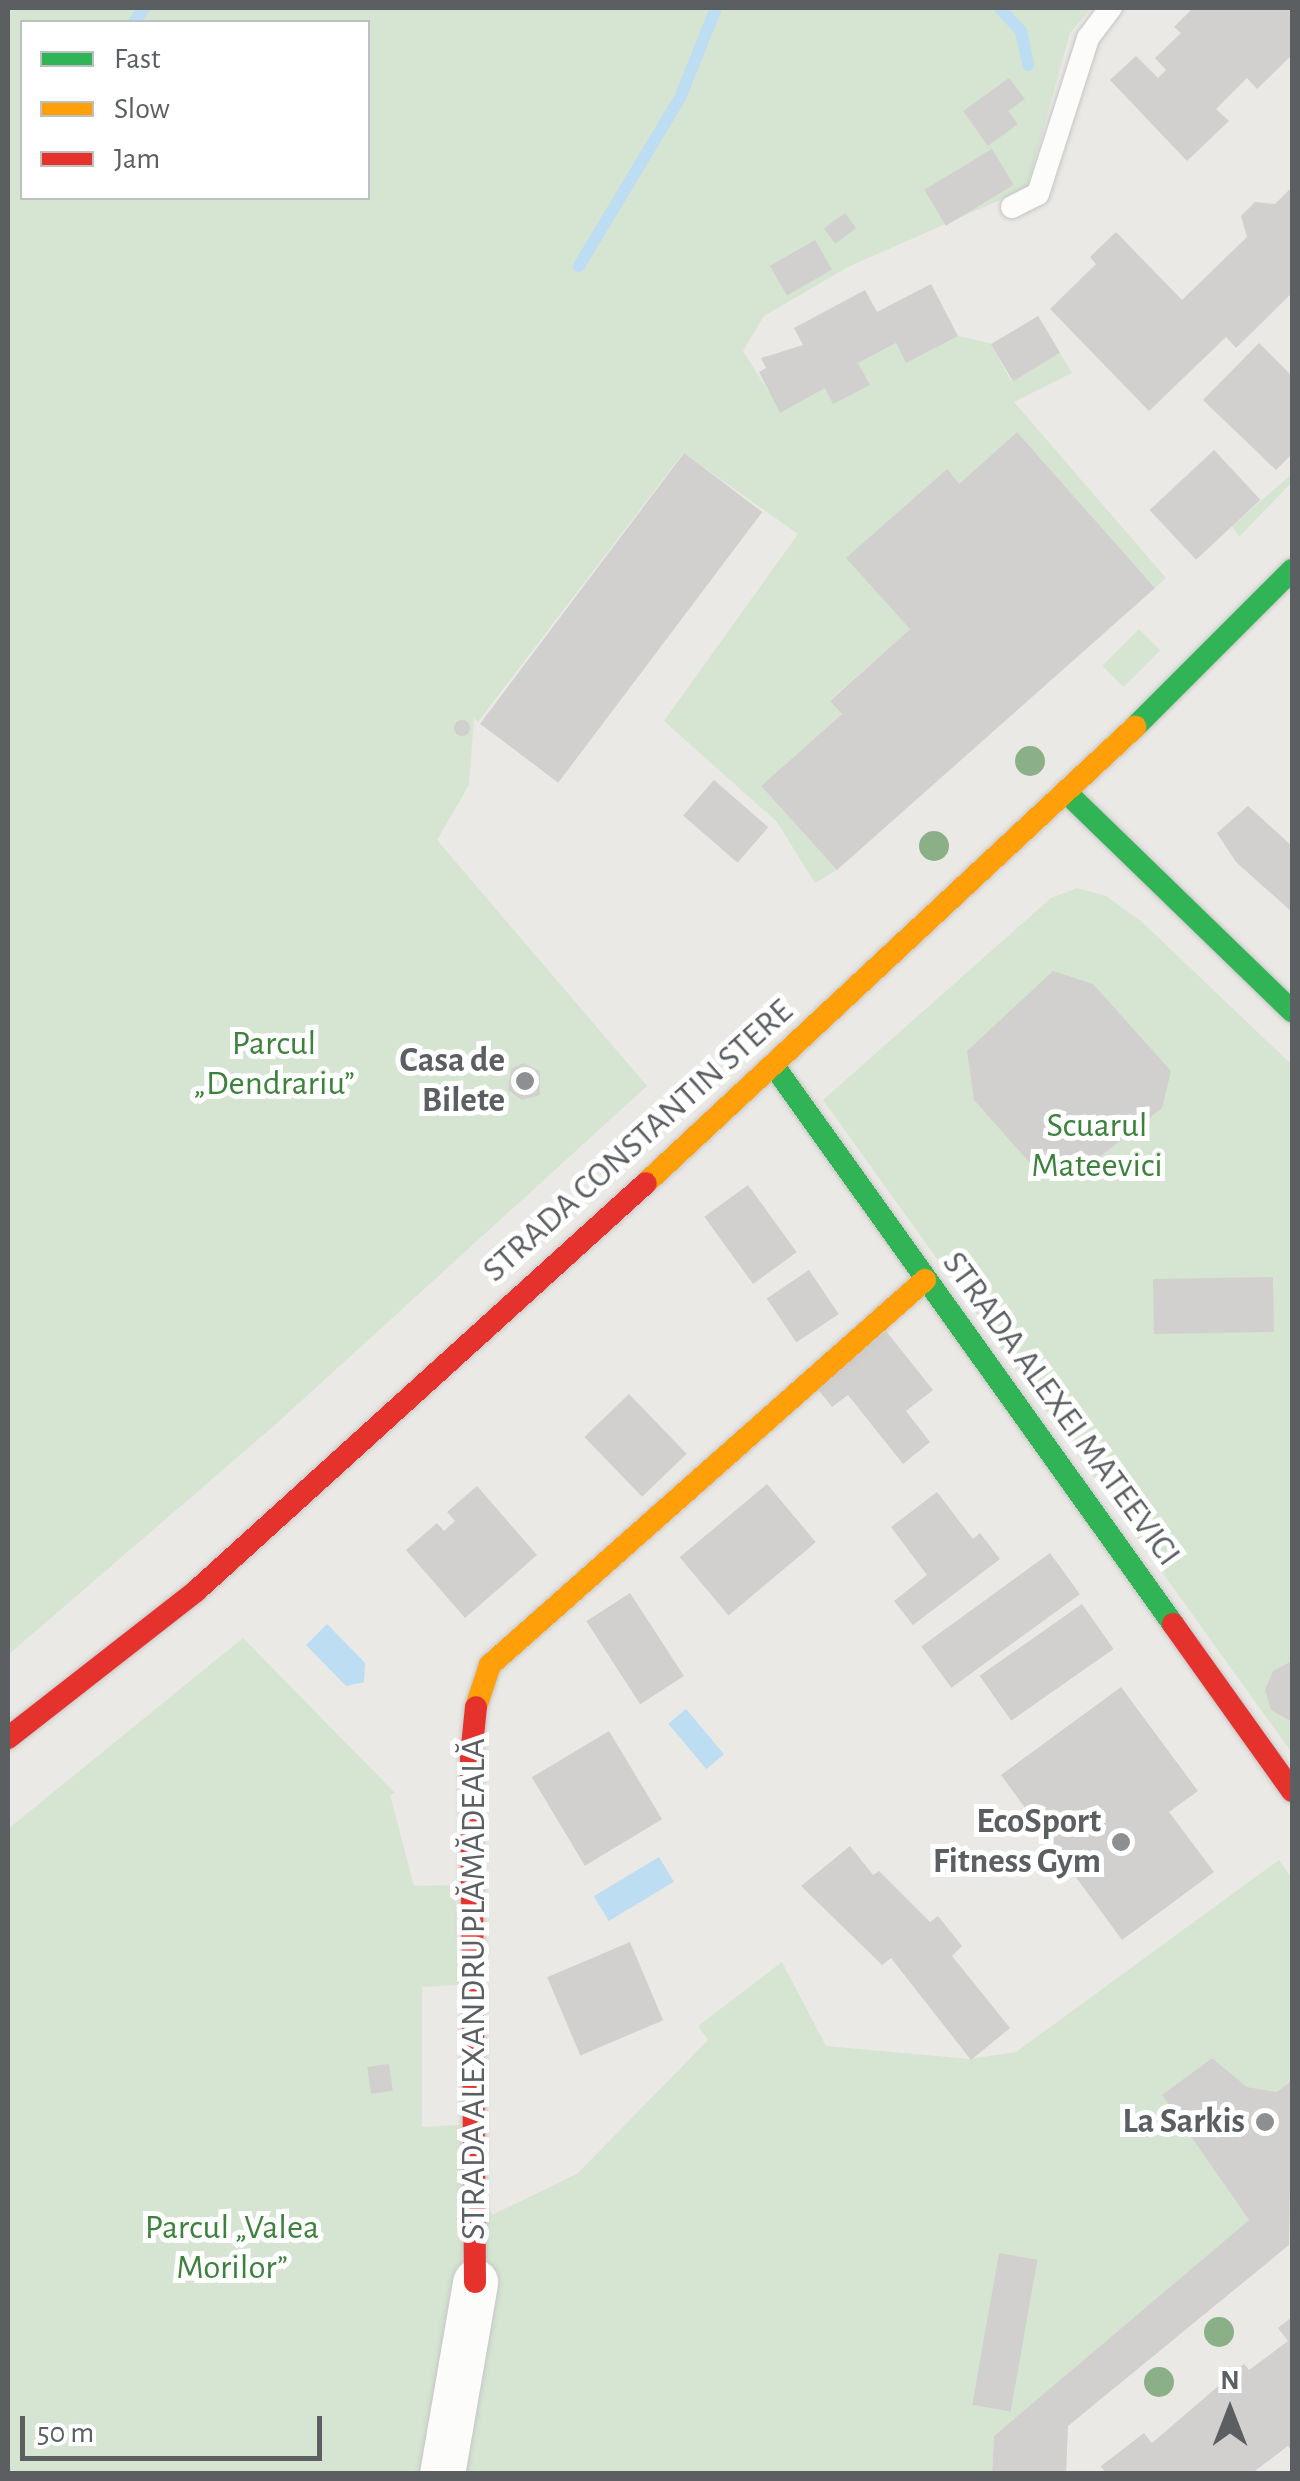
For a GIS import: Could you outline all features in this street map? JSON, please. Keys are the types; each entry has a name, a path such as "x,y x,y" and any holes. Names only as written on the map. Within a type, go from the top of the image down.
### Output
{"main road":[{"name":"STRADA CONSTANTIN STERE","path":"8,1738 196,1591 774,1066 1068,794 1292,570"},
{"path":"1068,794 1292,1011"},
{"name":"STRADA ALEXEI MATEEVICI","path":"774,1066 1292,1791"},
{"name":"STRADA ALEXANDRU PLĂMĂDEALĂ","path":"475,2282 471,1756 474,1711 490,1665 925,1280"}],"street":[{"name":"STRADA ALEXANDRU PLĂMĂDEALĂ","path":"442,2474 475,2282"}],"lane":[{"path":"1012,207 1038,194 1088,38 1111,8"}],"green space":[{"name":"Parcul „Dendrariu”","path":"8,8 1091,8 1070,33 1027,188 848,267 764,316 743,351 779,408 825,388 833,403 858,363 896,343 906,362 958,336 990,343 1011,381 1060,353 1072,373 1014,402 1166,578 1155,588 1017,432 959,484 946,470 847,558 910,629 830,700 842,714 761,786 837,870 815,883 777,822 664,721 798,534 683,453 478,722 474,718 469,785 437,840 647,1086 276,1424 8,1655"},
{"path":"1292,474 1292,482 1239,537 1232,526"},
{"path":"1139,629 1160,650 1123,687 1102,666"},
{"name":"Scuarul Mateevici","path":"1077,888 1106,896 1142,922 1292,1065 1292,1753 823,1100 1051,898"},
{"name":"Parcul „Valea Morilor”","path":"243,1638 395,1793 390,1795 414,1886 455,1885 459,1985 422,1987 422,2127 461,2125 492,2215 577,2174 708,2040 698,2026 782,1962 826,2046 970,2059 1016,2052 1279,1860 1292,1879 1292,2080 1277,2092 1247,2087 1212,2058 1162,2095 1249,2220 994,2436 992,2473 8,2474 8,1829"}],"water":[{"path":"327,1624 365,1663 364,1682 346,1686 306,1645"},
{"path":"686,1709 724,1754 706,1769 668,1724"},
{"path":"659,1857 674,1882 609,1921 594,1896"}],"building":[{"path":"1193,8 1292,8 1292,55 1257,89 1247,78 1216,109 1229,121 1187,161 1110,80 1136,56 1158,78 1166,70 1155,58 1181,33 1174,27"},
{"path":"1009,78 1025,99 1008,111 1018,124 988,146 963,111"},
{"path":"992,149 1014,185 946,226 924,190"},
{"path":"1292,187 1292,293 1236,348 1226,337 1149,411 1050,309 1096,264 1090,257 1116,232 1182,300 1247,237 1241,216 1255,202 1275,204"},
{"path":"845,213 856,228 835,244 824,228"},
{"path":"815,240 832,269 787,295 770,266"},
{"path":"931,284 958,336 906,363 896,343 858,363 870,385 833,404 825,388 780,413 759,372 766,368 761,358 803,345 794,328 865,290 877,312"},
{"path":"1038,316 1060,353 1013,381 991,344"},
{"path":"1259,343 1292,376 1292,454 1276,470 1203,400"},
{"path":"1017,432 1155,588 837,870 761,786 842,714 830,701 910,629 846,558 947,469 959,484"},
{"path":"1214,450 1260,500 1196,560 1150,510"},
{"path":"684,453 762,512 558,783 480,724"},
{"path":"462,720 470,728 462,736 454,728"},
{"path":"714,780 768,827 738,863 683,815"},
{"path":"1248,806 1292,846 1292,912 1236,862 1217,833"},
{"path":"1053,971 1093,984 1171,1071 1162,1108 1075,1176 1031,1164 974,1100 967,1051"},
{"name":"Casa de Bilete","path":"523,1063 540,1071 540,1095 522,1100 508,1090 511,1069"},
{"path":"748,1185 797,1252 753,1284 704,1217"},
{"path":"809,1270 839,1314 796,1342 767,1299"},
{"path":"1273,1277 1274,1332 1154,1334 1153,1279"},
{"path":"886,1331 933,1390 906,1411 930,1442 903,1464 848,1395 832,1407 816,1387"},
{"path":"629,1394 687,1454 642,1497 584,1437"},
{"path":"767,1484 816,1542 729,1615 680,1557"},
{"path":"477,1486 537,1555 465,1618 406,1550 437,1523 444,1531 455,1521 447,1512"},
{"path":"937,1492 973,1539 980,1533 1000,1559 913,1625 894,1601 927,1575 891,1527"},
{"path":"1050,1553 1080,1594 951,1688 921,1646"},
{"path":"630,1593 684,1676 640,1704 586,1621"},
{"path":"1082,1604 1114,1649 1011,1721 980,1676"},
{"path":"1290,1662 1292,1722 1271,1710 1265,1690 1273,1671"},
{"name":"EcoSport Fitness Gym","path":"1121,1687 1198,1791 1169,1812 1214,1872 1122,1940 1001,1775"},
{"path":"609,1731 662,1819 585,1866 532,1777"},
{"path":"850,1846 873,1875 879,1871 930,1922 938,1916 962,1946 952,1956 1010,2028 971,2060 891,1958 882,1965 801,1886"},
{"path":"630,1942 663,2020 580,2055 547,1977"},
{"path":"1212,2058 1247,2087 1277,2092 1292,2080 1289,2245 1068,2426 1066,2474 992,2474 994,2436 1249,2220 1162,2095"},
{"path":"389,2064 393,2091 371,2094 367,2067"},
{"path":"999,2253 1037,2260 1011,2411 972,2405"},
{"path":"1292,2317 1292,2452 1288,2446 1251,2474 1106,2474 1101,2466 1144,2433 1152,2443 1244,2364 1249,2370 1288,2341 1278,2328"}],"waterway":[{"path":"135,20 144,8"},
{"path":"579,266 680,98 716,8"},
{"path":"1000,8 1021,31 1028,65"}],"traffic: fast":[{"path":"1135,727 1292,570"},
{"path":"1068,794 1292,1011"},
{"path":"774,1066 1173,1624"}],"traffic: slow":[{"path":"646,1183 1135,727"},
{"path":"476,1707 490,1665 925,1280"}],"traffic: jam":[{"path":"8,1738 196,1591 646,1183"},
{"path":"1173,1624 1292,1791"},
{"path":"475,2282 471,1756 476,1707"}],"place":[{"name":"Casa de Bilete","path":"525,1081"},
{"name":"EcoSport Fitness Gym","path":"1121,1842"},
{"name":"La Sarkis","path":"1265,2122"}]}
